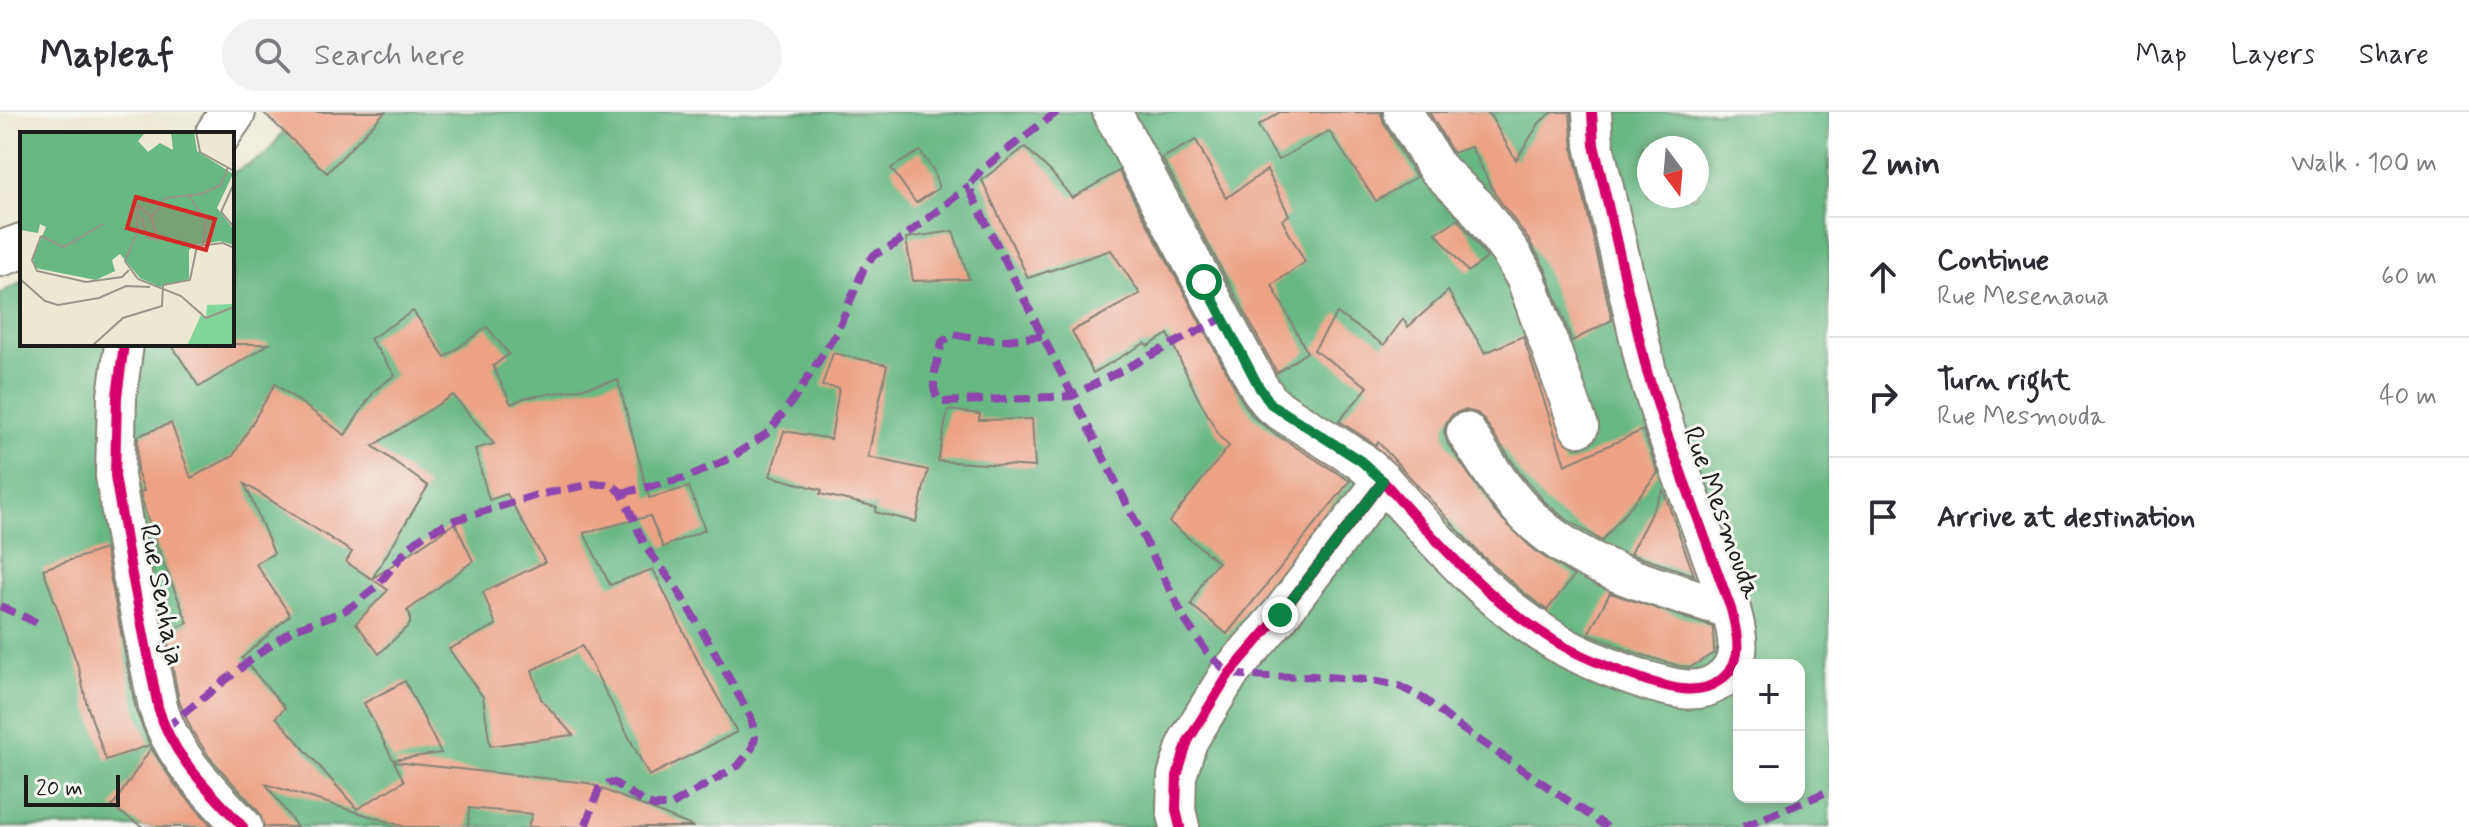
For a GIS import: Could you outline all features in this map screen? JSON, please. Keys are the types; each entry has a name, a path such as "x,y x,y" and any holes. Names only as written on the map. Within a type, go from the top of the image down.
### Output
{"main road":[{"path":"219,132 233,112"},
{"path":"0,254 20,247"}],"street":[{"name":"Rue Mesmouda","path":"1112,112 1259,387 1271,404 1361,461 1383,481 1443,549 1505,605 1558,643 1626,674 1671,688 1694,689 1713,685 1728,675 1738,656 1737,632 1647,372 1594,145 1592,112"},
{"path":"1403,112 1436,167 1475,205 1511,253 1526,279 1579,427"},
{"name":"Rue Senhaja","path":"124,346 117,396 115,476 158,707 173,747 243,827"},
{"path":"1466,432 1526,515 1569,549 1634,580 1731,609"},
{"path":"1180,827 1176,810 1177,776 1188,741 1229,674 1280,615 1383,481"}],"green space":[{"path":"298,112 1829,112 1829,827 0,827 0,293 20,283 20,346 234,346 234,172 266,155"}],"building":[{"path":"263,112 385,112 327,173"},
{"path":"1280,112 1381,112 1384,123 1416,177 1376,201 1329,131 1278,160 1258,126"},
{"path":"1429,112 1488,112 1516,160 1540,122 1553,112 1570,112 1573,150 1612,320 1572,341 1545,268 1529,240 1495,194 1471,147 1453,153"},
{"path":"1196,140 1226,198 1267,170 1289,215 1282,220 1305,262 1272,285 1307,352 1277,373 1162,158"},
{"path":"1025,147 1072,198 1119,171 1253,417 1350,481 1227,634 1191,605 1205,577 1218,562 1169,522 1229,446 1220,437 1196,394 1168,334 1148,346 1145,343 1093,373 1072,331 1140,294 1111,250 1028,278 982,180"},
{"path":"920,151 933,170 939,188 916,203 891,168"},
{"path":"1458,219 1487,258 1468,272 1436,233"},
{"path":"953,231 969,279 913,281 906,238"},
{"path":"1448,291 1485,353 1523,336 1565,465 1643,430 1658,473 1602,541 1563,517 1543,500 1477,413 1464,410 1453,414 1447,421 1444,432 1448,444 1494,511 1535,551 1574,576 1547,610 1479,553 1378,442 1376,445 1339,421 1368,387 1314,350 1337,313 1384,345 1403,319 1408,327"},
{"path":"413,311 445,357 487,327 509,354 493,366 511,404 524,398 618,380 649,498 689,487 705,530 663,547 650,516 584,533 610,585 653,569 737,732 649,776 582,646 532,670 541,699 573,735 490,746 483,697 449,649 496,625 483,592 545,562 507,494 489,500 475,449 494,444 453,395 373,446 428,486 372,579 346,562 352,552 245,484 274,553 256,564 290,615 242,658 285,708 276,717 357,809 404,781 394,762 588,783 694,827 528,827 532,814 469,808 468,827 405,827 266,784 297,827 264,827 259,812 210,758 192,731 179,701 166,632 188,623 142,501 140,492 144,491 137,471 138,436 171,423 191,478 233,456 275,384 345,435 375,390 395,375 370,339"},
{"path":"269,344 199,387 172,346"},
{"path":"833,353 887,365 868,457 928,470 916,522 875,512 877,507 820,494 822,490 770,476 784,431 831,439 839,388 822,386"},
{"path":"948,410 980,414 979,420 1032,419 1035,467 938,461"},
{"path":"1663,490 1694,575 1630,554"},
{"path":"455,523 473,561 407,611 410,624 379,654 356,623 388,590 372,579"},
{"path":"105,549 136,711 150,745 106,760 87,705 79,669 43,569"},
{"path":"1610,593 1713,627 1714,653 1691,667 1679,666 1588,634"},
{"path":"405,681 441,753 393,760 364,703"},
{"path":"151,748 175,785 213,827 143,827 112,807"}],"marked path":[{"path":"1057,112 982,169 969,186 1186,622 1207,652 1229,674 1312,676 1399,686 1424,699 1461,728 1607,827"},
{"path":"622,493 685,478 729,459 769,432 837,332 864,268 874,255 894,245 969,186"},
{"path":"1042,336 1005,340 953,334 942,342 936,365 934,389 937,396 941,402 1072,396 1223,318"},
{"path":"164,729 294,629 352,606 377,586 410,546 427,533 455,520 537,495 593,484 611,484 622,493 645,546 675,586 710,644 751,717 755,737 752,748 739,765 670,806 645,803 615,783 609,783 599,789 585,827"},
{"path":"0,606 40,624"},
{"path":"1743,827 1829,791"}],"cycle path":[{"path":"1180,827 1176,810 1177,776 1188,741 1229,674 1280,615 1383,481 1486,589 1533,627 1568,649 1637,677 1684,689 1711,686 1733,666 1737,639 1731,609 1647,372 1594,145 1592,112"},
{"path":"124,346 117,396 115,476 158,707 172,742 182,757 243,827"}],"route":[{"path":"1204,282 1271,404 1361,461 1383,481 1280,615"}]}
